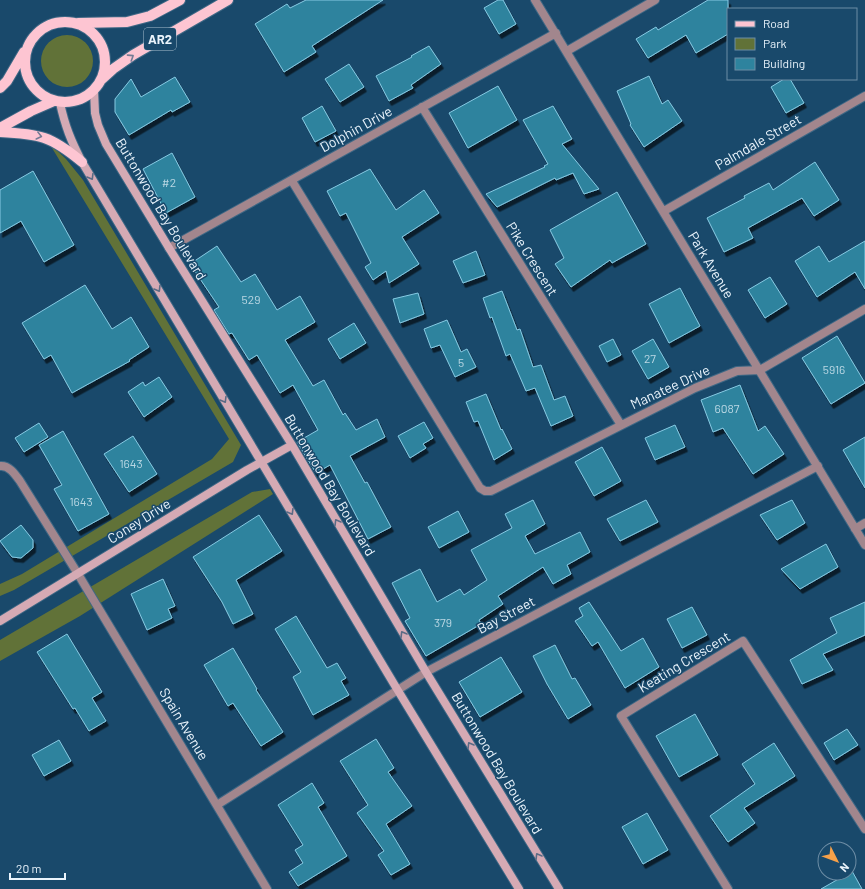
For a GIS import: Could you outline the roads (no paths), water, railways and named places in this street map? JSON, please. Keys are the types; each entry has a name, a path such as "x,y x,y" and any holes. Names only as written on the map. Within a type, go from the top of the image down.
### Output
{"main road":[{"name":"AR2","path":"74,23 127,22 150,16 180,0"},
{"name":"AR2","path":"101,81 113,69 133,55 228,0"},
{"path":"0,88 7,81 30,43 38,33 49,26 61,22 74,23 86,28 95,35 102,45 105,57 105,69 101,81 94,90 84,98 73,102 57,102 31,111 0,128"},
{"path":"30,43 26,55 25,67 28,78 34,88 43,96 57,102"},
{"path":"0,132 37,135 64,147 82,162"}],"street":[{"name":"Park Avenue","path":"535,0 865,545"},
{"path":"567,51 655,0"},
{"name":"Dolphin Drive","path":"169,248 556,33"},
{"name":"Buttonwood Bay Boulevard","path":"94,90 95,113 106,144 292,445 426,672 559,889"},
{"name":"Palmdale Street","path":"664,211 865,96"},
{"path":"57,102 71,142 82,162 397,689 519,889"},
{"name":"Pike Crescent","path":"422,107 621,425"},
{"name":"Manatee Drive","path":"292,180 480,488 485,491 491,491 695,388 737,371 760,370 865,309"},
{"name":"Coney Drive","path":"0,621 247,470 292,445"},
{"name":"Spain Avenue","path":"0,466 4,465 12,470 20,481 78,574 267,889"},
{"name":"Bay Street","path":"217,805 397,689 426,672 818,466"},
{"path":"855,528 865,523"},
{"name":"Keating Crescent","path":"728,889 621,716 743,641 865,829"}]}
